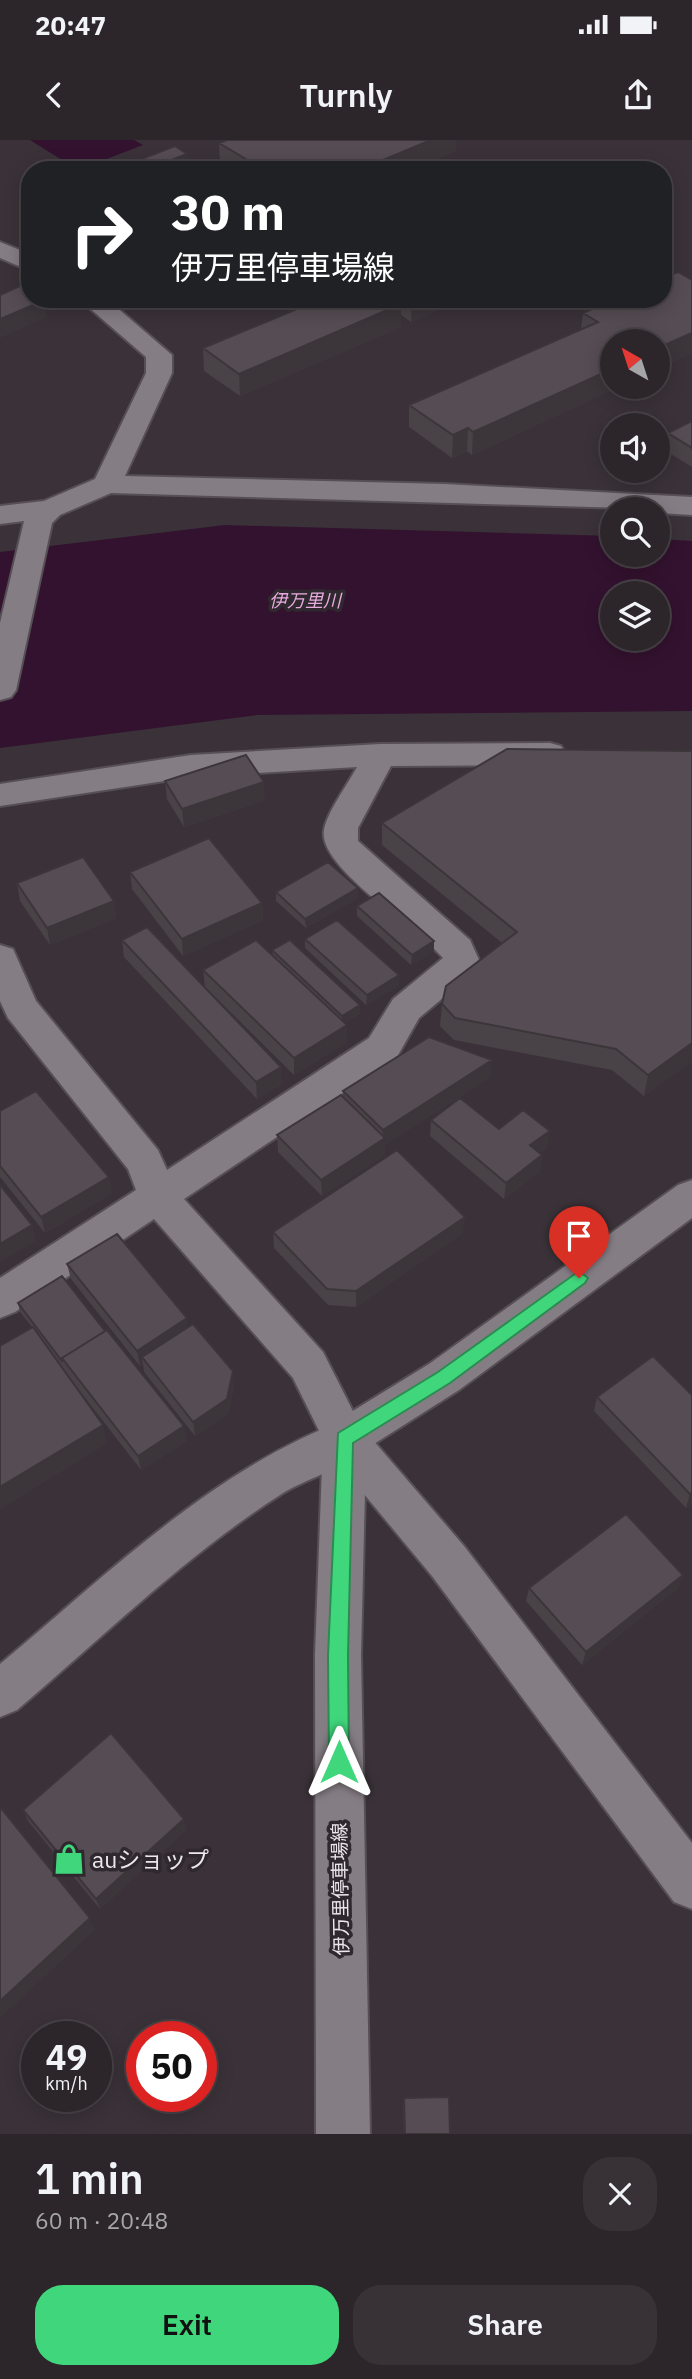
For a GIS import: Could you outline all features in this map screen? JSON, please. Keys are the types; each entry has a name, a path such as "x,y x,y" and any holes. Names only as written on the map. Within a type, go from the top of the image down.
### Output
{"street":[{"path":"0,249 21,260"},
{"path":"102,308 159,355 159,373 107,484"},
{"path":"0,515 44,515 107,484 445,492 692,506"},
{"path":"0,690 44,515"},
{"path":"0,794 191,766 380,755 583,754"},
{"path":"0,1300 159,1198 384,1047 391,1026 401,1011 462,962 457,949 352,858 341,843 341,828 380,755"},
{"path":"0,958 21,1008 144,1161 159,1198 308,1365 345,1439 448,1561 692,1884"},
{"path":"0,1694 198,1529 265,1480 345,1439 444,1377 692,1196"},
{"name":"伊万里停車場線","path":"342,2134 338,1656 345,1439"}],"water":[{"path":"30,140 134,140 143,145 101,161 64,161"},
{"name":"伊万里川","path":"225,525 600,536 600,567 670,567 670,540 692,541 692,711 257,715 0,748 0,552"}],"building":[{"path":"227,140 431,140 381,161 249,161 219,143"},
{"path":"175,146 187,154 169,161 136,161"},
{"path":"678,272 692,280 692,333 670,343 670,329 600,329 600,374 473,432 468,428 453,435 409,405 598,322 583,313 594,308 672,308 672,274"},
{"path":"21,285 21,308 26,308 0,319 0,295"},
{"path":"299,308 392,308 239,374 203,348"},
{"path":"692,421 692,448 670,434"},
{"path":"507,749 692,751 692,1043 648,1075 616,1049 455,1018 442,1004 446,986 517,932 382,823"},
{"path":"246,755 264,782 182,809 165,781"},
{"path":"209,838 262,903 182,939 130,872"},
{"path":"83,857 114,901 47,928 17,883"},
{"path":"328,862 358,888 305,919 276,892"},
{"path":"379,893 434,941 412,955 357,906"},
{"path":"337,920 399,975 367,995 305,939"},
{"path":"147,927 281,1067 256,1082 122,940"},
{"path":"256,940 347,1025 294,1058 203,970"},
{"path":"290,940 360,1005 342,1016 272,950"},
{"path":"429,1037 492,1060 383,1130 343,1091"},
{"path":"36,1091 109,1177 41,1217 0,1166 0,1111"},
{"path":"341,1095 385,1138 321,1180 277,1135"},
{"path":"460,1098 499,1129 523,1110 550,1131 530,1145 542,1155 506,1183 431,1120"},
{"path":"397,1150 465,1217 356,1291 327,1289 273,1232"},
{"path":"0,1185 32,1225 0,1244"},
{"path":"117,1234 187,1318 137,1351 67,1264"},
{"path":"62,1276 105,1331 62,1358 62,1361 18,1303"},
{"path":"193,1324 233,1371 227,1399 193,1422 142,1357"},
{"path":"33,1327 103,1425 0,1487 0,1346"},
{"path":"107,1330 184,1426 138,1456 62,1358"},
{"path":"653,1356 692,1395 690,1494 597,1397"},
{"path":"626,1514 683,1575 586,1652 529,1588"},
{"path":"111,1733 184,1819 96,1899 23,1810"},
{"path":"0,1807 90,1918 0,2001"},
{"path":"449,2097 450,2134 405,2134 404,2098"}],"place":[{"name":"auショップ","path":"69,1859"}],"route":[{"path":"339,1762 338,1656 345,1439 444,1377 579,1278"}]}
